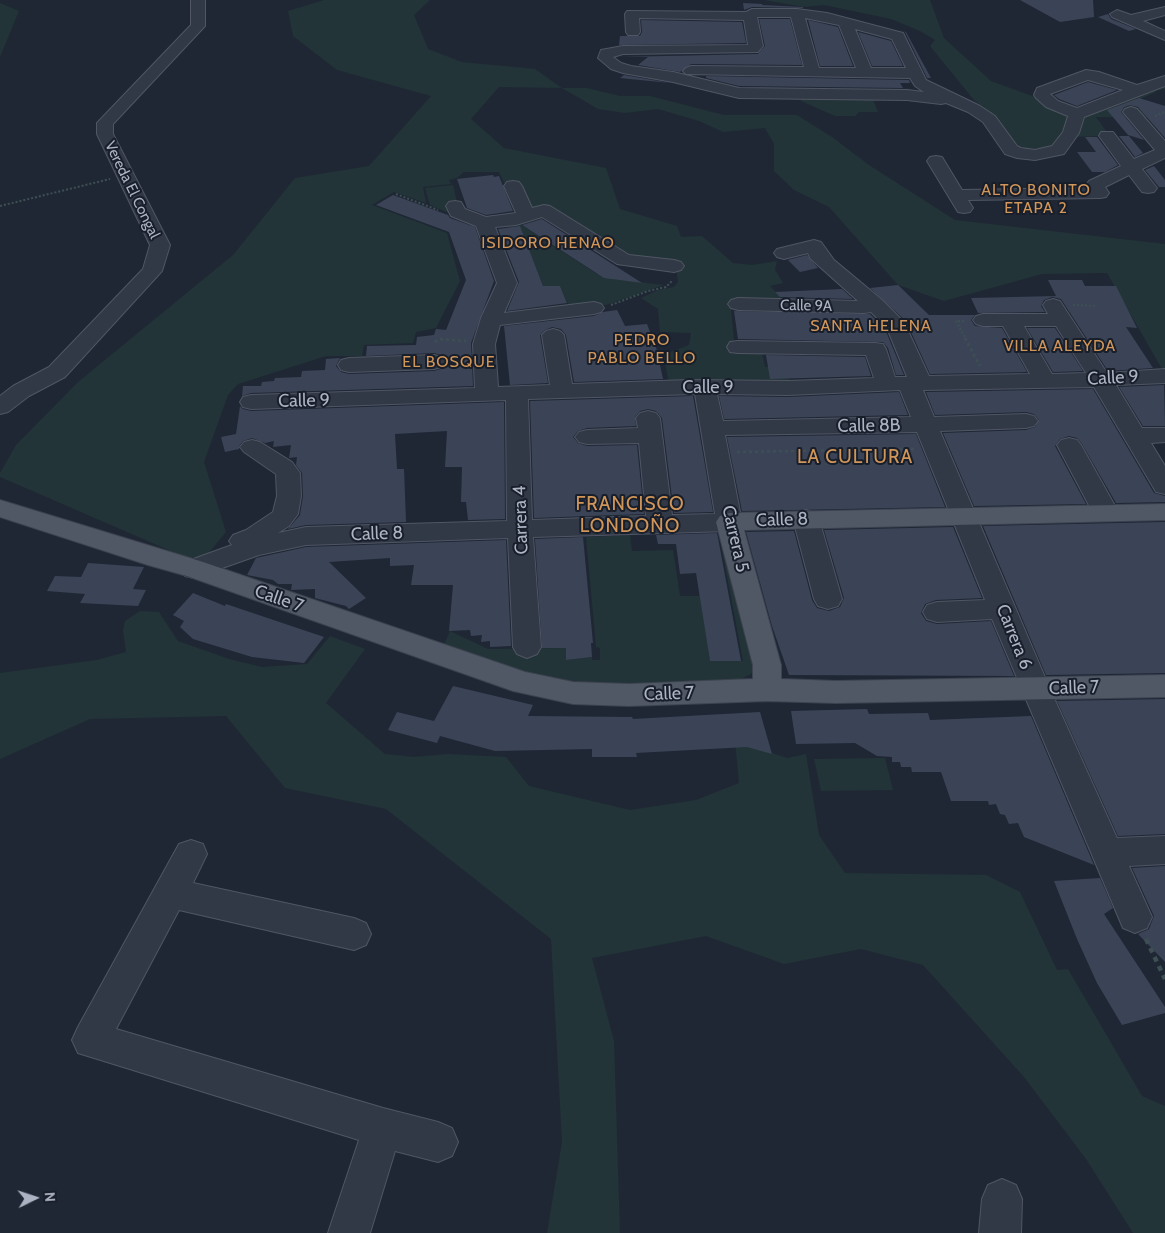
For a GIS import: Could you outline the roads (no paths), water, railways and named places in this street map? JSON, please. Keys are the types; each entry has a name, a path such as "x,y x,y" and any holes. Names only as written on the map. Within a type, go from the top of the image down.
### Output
{"main road":[{"name":"Calle 7","path":"0,508 157,559 198,566 523,683 574,693 629,695 767,690 836,692 1165,686"},
{"name":"Calle 8","path":"729,522 964,515 1165,512"},
{"name":"Carrera 5","path":"729,522 767,665 767,690"}],"street":[{"name":"Vereda El Congal","path":"0,407 21,391 56,372 152,271 160,245 105,134 105,122 198,26 198,0"},
{"path":"1164,35 1124,17 1165,11"},
{"path":"633,32 632,14 750,16 752,13 797,13 845,22 898,36 917,78 916,84 907,95"},
{"path":"797,13 813,72"},
{"path":"615,41 747,51 756,46 750,16"},
{"path":"845,22 864,72"},
{"path":"652,32 633,32 615,41 606,53 605,58 616,66 739,93 907,95 955,102 974,109 989,119 1011,150 1017,153 1035,155 1058,150 1071,133 1077,114"},
{"path":"735,33 754,33"},
{"path":"642,72 864,72 917,78 955,102"},
{"path":"797,72 803,94"},
{"path":"1137,90 1086,75 1043,91 1042,95 1052,104 1077,114 1165,81"},
{"path":"936,160 960,202 1100,193 1095,185 1165,151 1131,112"},
{"path":"1107,136 1148,188"},
{"path":"513,186 526,216"},
{"path":"456,209 484,223 516,219 544,210 624,260 674,266"},
{"name":"Carrera 4","path":"484,223 507,283 499,313 484,344 504,394"},
{"name":"Carrera 6","path":"784,253 814,246 818,250 817,254 897,326 906,384 937,448 1035,689 1135,916"},
{"name":"Calle 9A","path":"738,304 864,306 874,304"},
{"path":"499,313 594,308"},
{"path":"983,320 1010,320 1057,312 1100,378 1165,486"},
{"name":"Carrera 4","path":"499,313 503,324 501,337 504,394 520,529 527,647"},
{"path":"1010,320 1044,380"},
{"path":"553,335 562,391"},
{"path":"738,347 875,350 906,384"},
{"path":"348,365 435,352 434,397"},
{"name":"Calle 9","path":"251,402 562,391 705,387 788,388 1092,380 1100,378 1165,376"},
{"name":"Carrera 5","path":"705,387 729,522"},
{"name":"Calle 8B","path":"713,428 927,425 1026,421"},
{"path":"586,437 649,426 660,525"},
{"path":"1134,436 1165,435"},
{"path":"1068,444 1106,513"},
{"path":"198,566 214,551 255,536 268,528 280,520 288,506 290,487 288,473 283,466 252,447"},
{"path":"806,519 828,599"},
{"name":"Calle 8","path":"198,566 254,547 306,536 729,522"},
{"path":"937,612 1003,609"},
{"path":"1107,853 1165,850"},
{"path":"191,854 91,1040 382,1128 438,1142"},
{"path":"171,894 354,934"},
{"path":"349,1233 382,1128"}],"district":[{"name":"ALTO BONITO ETAPA 2","path":"1036,199"},
{"name":"ISIDORO HENAO","path":"548,243"},
{"name":"SANTA HELENA","path":"871,326"},
{"name":"VILLA ALEYDA","path":"1060,346"},
{"name":"PEDRO PABLO BELLO","path":"642,349"},
{"name":"EL BOSQUE","path":"449,362"},
{"name":"LA CULTURA","path":"855,457"},
{"name":"FRANCISCO LONDOÑO","path":"630,515"}]}
